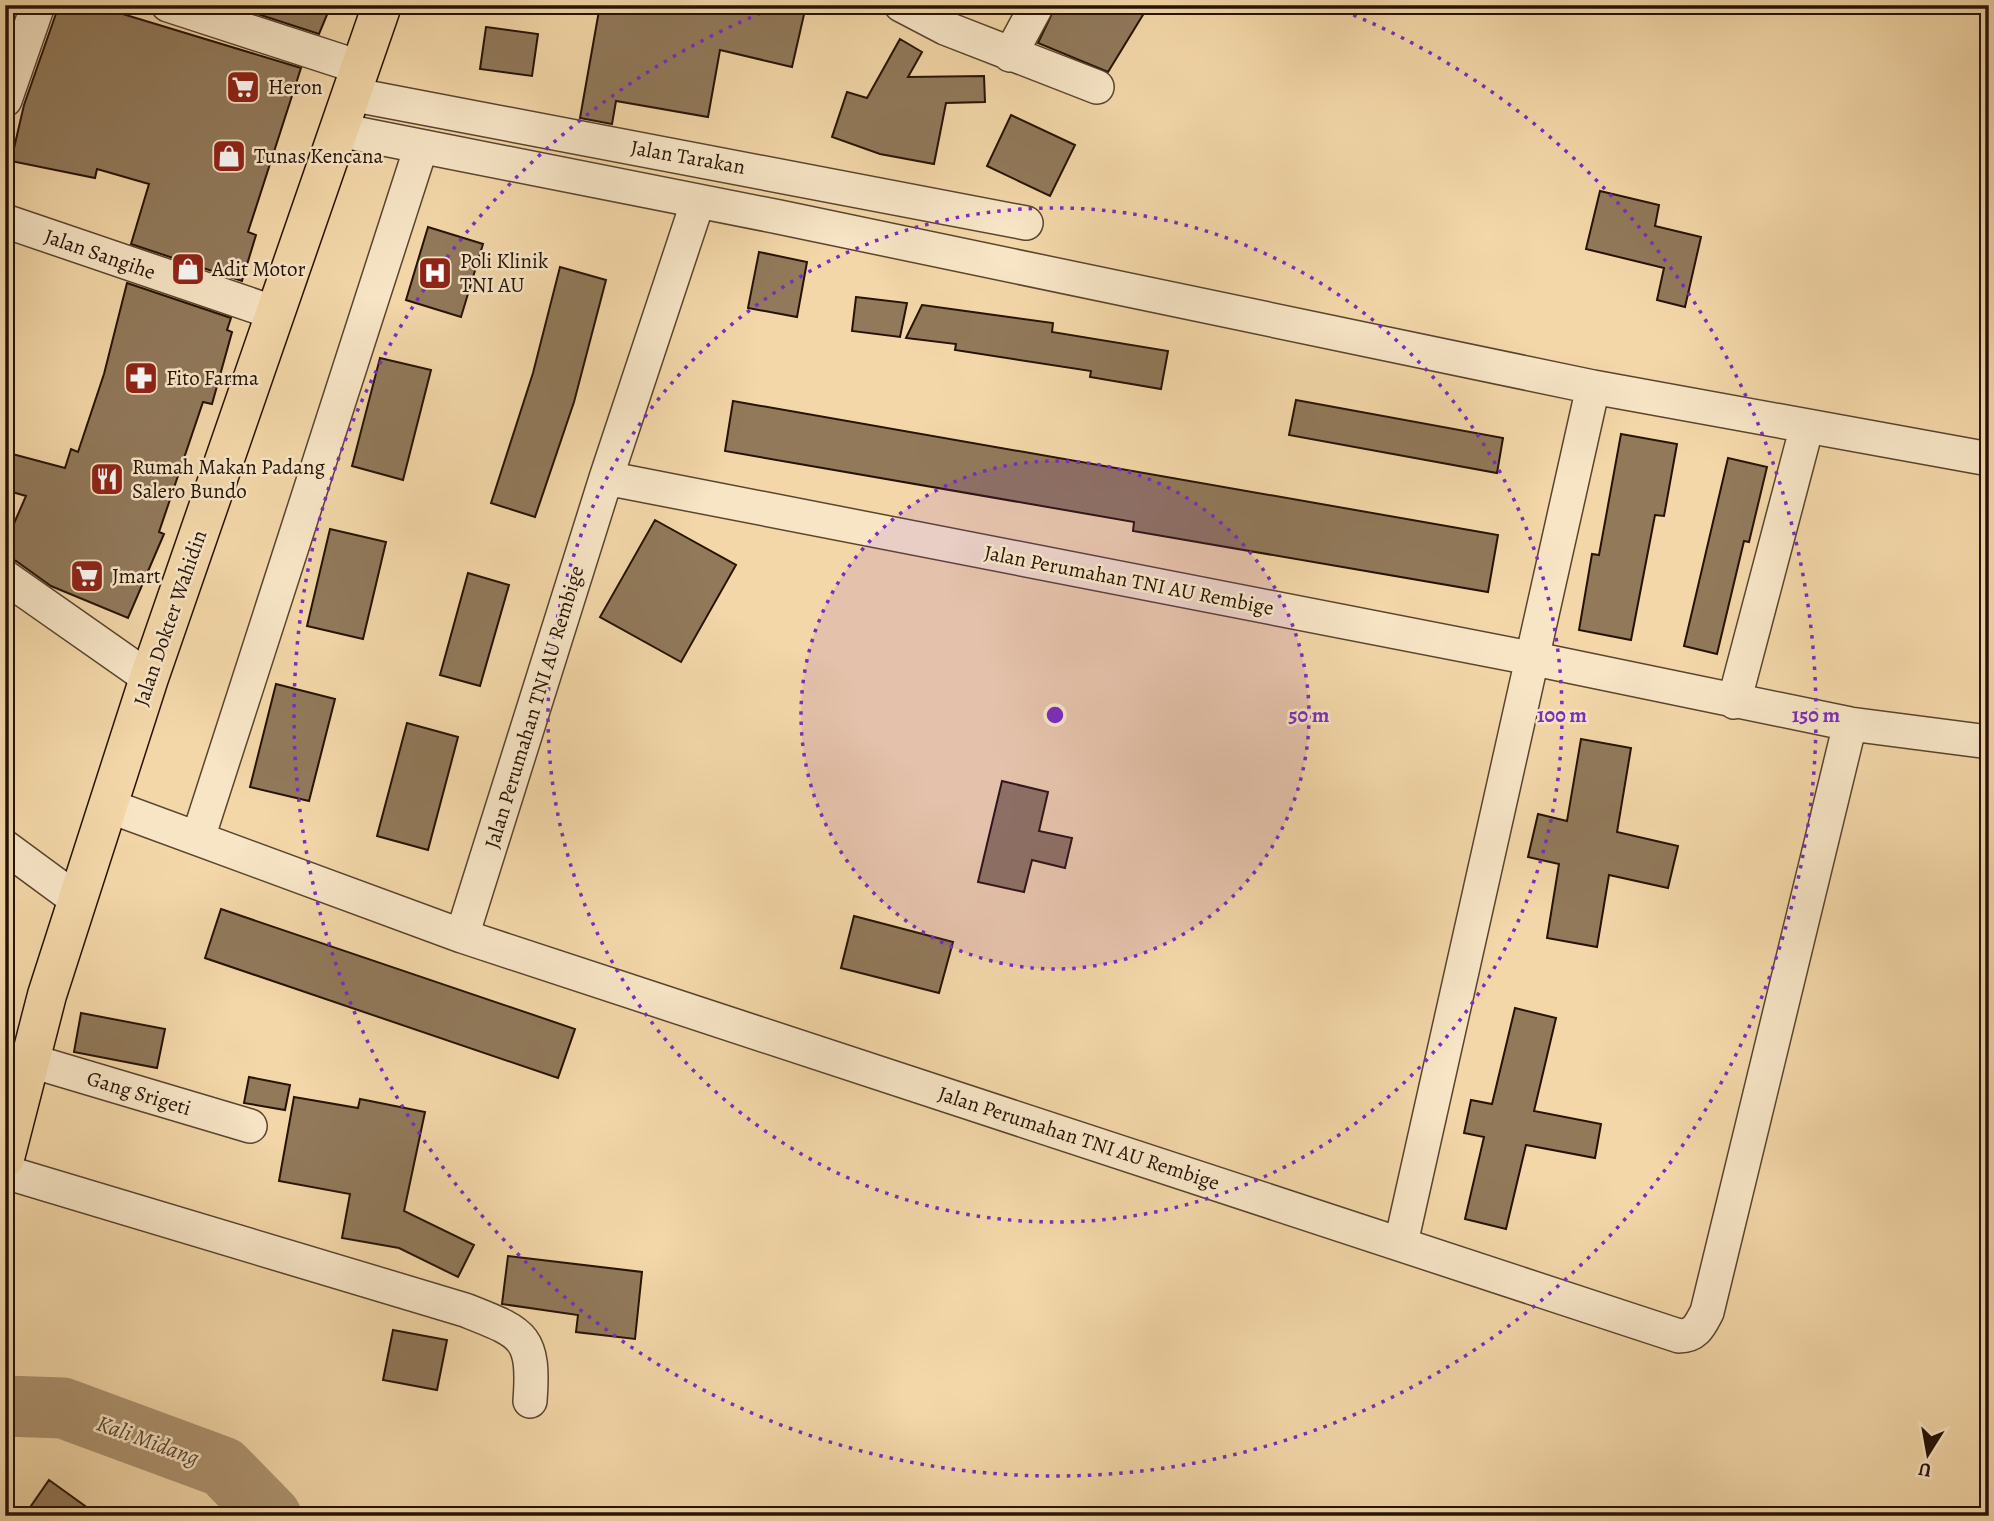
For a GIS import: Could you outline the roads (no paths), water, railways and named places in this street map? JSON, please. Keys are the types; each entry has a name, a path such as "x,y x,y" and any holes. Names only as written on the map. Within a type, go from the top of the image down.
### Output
{"main road":[{"name":"Jalan Dokter Wahidin","path":"5,1158 28,1060 149,678 382,5"}],"street":[{"path":"5,100 38,5"},
{"name":"Jalan Tarakan","path":"168,5 354,81 1026,223"},
{"path":"901,5 945,28 1097,87"},
{"path":"1010,55 1037,5"},
{"path":"339,130 698,201 1593,387 1989,459"},
{"path":"198,838 421,147"},
{"name":"Jalan Perumahan TNI AU Rembige","path":"463,936 606,478 698,201"},
{"name":"Jalan Sangihe","path":"5,222 275,313"},
{"path":"1401,1243 1535,659 1593,387"},
{"path":"1734,702 1807,426"},
{"name":"Jalan Perumahan TNI AU Rembige","path":"606,478 1535,659 1734,702 1850,724 1989,742"},
{"path":"5,577 149,678"},
{"name":"Jalan Perumahan TNI AU Rembige","path":"108,806 463,936 1679,1336 1695,1332 1707,1312 1850,724"},
{"path":"5,847 77,900"},
{"name":"Gang Srigeti","path":"28,1060 250,1126"},
{"path":"5,1172 466,1310 513,1329 527,1350 533,1368 530,1401"}],"waterway":[{"name":"Kali Midang","path":"5,1406 63,1408 223,1467 271,1516"}],"place":[{"name":"Heron","path":"243,87"},
{"name":"Tunas Kencana","path":"229,156"},
{"name":"Adit Motor","path":"188,269"},
{"name":"Poli Klinik TNI AU","path":"435,273"},
{"name":"Fito Farma","path":"141,378"},
{"name":"Rumah Makan Padang Salero Bundo","path":"107,479"},
{"name":"Jmart","path":"87,576"}]}
